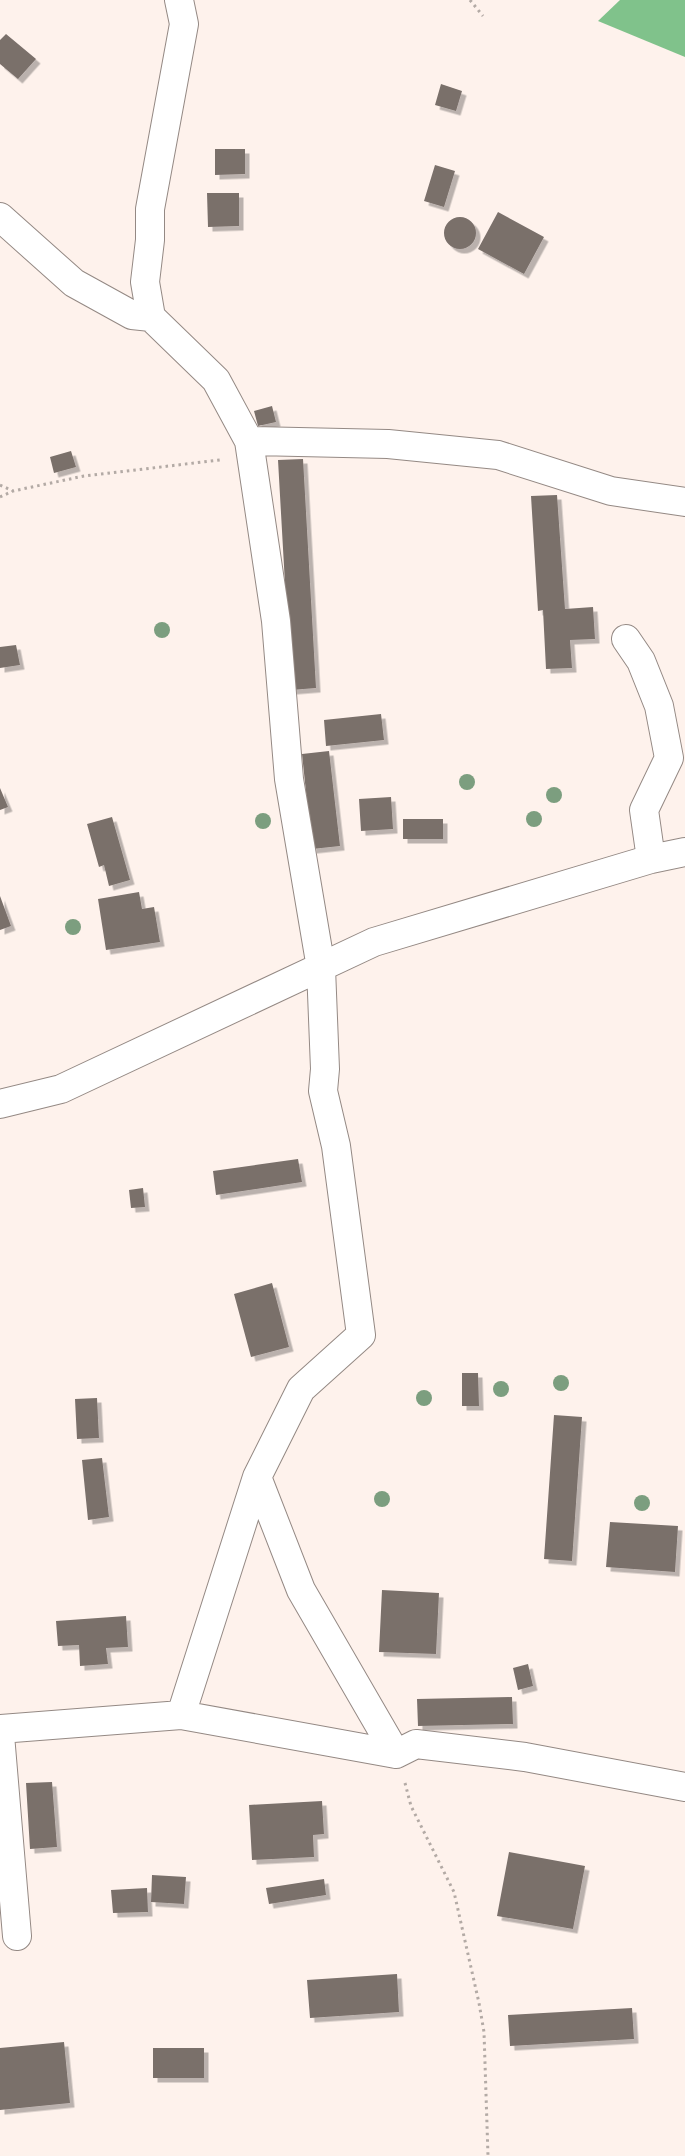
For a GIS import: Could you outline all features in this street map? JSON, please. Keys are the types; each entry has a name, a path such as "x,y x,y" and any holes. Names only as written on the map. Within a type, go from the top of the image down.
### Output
{"street":[{"path":"180,0 184,24 150,208 150,240 145,282 151,317 216,380 249,441 276,621 289,779 321,968 325,1069 323,1091 336,1146 361,1334 301,1389 257,1477 181,1715"},
{"path":"0,217 74,283 132,315 151,317"},
{"path":"249,441 388,444 498,455 611,491 685,502"},
{"path":"626,639 641,661 658,706 669,758 644,810 651,859"},
{"path":"0,1104 61,1089 374,942 651,859 685,852"},
{"path":"257,1477 302,1590 396,1754"},
{"path":"0,1728 181,1715 396,1754 416,1744 525,1757 685,1787"},
{"path":"0,1735 17,1936"}],"path":[{"path":"470,0 483,16"},
{"path":"0,497 13,491 84,476 231,459 249,441"},
{"path":"0,485 13,491"},
{"path":"396,1754 411,1806 454,1892 484,2032 488,2156"}],"green space":[{"path":"620,0 685,0 685,57 598,21"}],"building":[{"path":"6,34 36,59 18,79 0,64 0,40"},
{"path":"441,84 462,91 456,111 435,105"},
{"path":"215,149 245,149 245,174 215,175"},
{"path":"435,165 455,171 444,207 424,201"},
{"path":"207,193 239,193 239,226 208,227"},
{"path":"498,212 544,237 524,274 478,249"},
{"path":"460,217 472,221 476,233 472,245 460,249 448,245 444,233 448,221"},
{"path":"272,406 276,422 258,426 254,411"},
{"path":"71,451 76,467 54,473 50,457"},
{"path":"303,459 316,688 291,690 278,460"},
{"path":"557,495 565,609 593,607 595,639 570,640 572,668 546,669 543,610 538,611 531,496"},
{"path":"16,645 20,665 0,668 0,647"},
{"path":"381,714 384,740 326,746 324,720"},
{"path":"329,751 340,846 312,849 302,754"},
{"path":"0,788 8,807 0,810"},
{"path":"391,797 393,829 361,831 359,799"},
{"path":"112,817 130,880 109,886 104,865 99,867 87,824"},
{"path":"403,819 443,819 443,839 403,839"},
{"path":"139,892 142,909 154,907 160,942 106,950 98,899"},
{"path":"0,896 11,926 0,930"},
{"path":"298,1159 302,1182 216,1195 213,1171"},
{"path":"143,1188 145,1207 131,1208 129,1190"},
{"path":"272,1283 289,1347 251,1357 234,1294"},
{"path":"462,1373 478,1373 479,1406 462,1406"},
{"path":"97,1398 99,1438 77,1439 75,1399"},
{"path":"554,1415 582,1417 572,1561 544,1559"},
{"path":"102,1458 109,1517 88,1520 82,1460"},
{"path":"610,1522 678,1526 675,1572 606,1567"},
{"path":"382,1590 439,1593 436,1654 379,1652"},
{"path":"126,1616 128,1647 106,1648 108,1664 80,1666 79,1645 58,1646 56,1621"},
{"path":"528,1664 533,1686 518,1690 513,1668"},
{"path":"512,1697 513,1724 418,1726 417,1699"},
{"path":"52,1782 57,1847 30,1849 26,1783"},
{"path":"322,1801 324,1834 313,1835 314,1857 252,1860 249,1805"},
{"path":"509,1852 585,1866 573,1929 497,1916"},
{"path":"152,1875 186,1877 184,1904 151,1902"},
{"path":"324,1879 326,1895 269,1904 266,1888"},
{"path":"147,1888 148,1912 113,1913 111,1890"},
{"path":"397,1974 399,2012 310,2018 307,1980"},
{"path":"632,2008 634,2039 510,2046 508,2015"},
{"path":"64,2042 70,2103 0,2110 0,2048"},
{"path":"153,2048 204,2048 204,2078 153,2078"}]}
